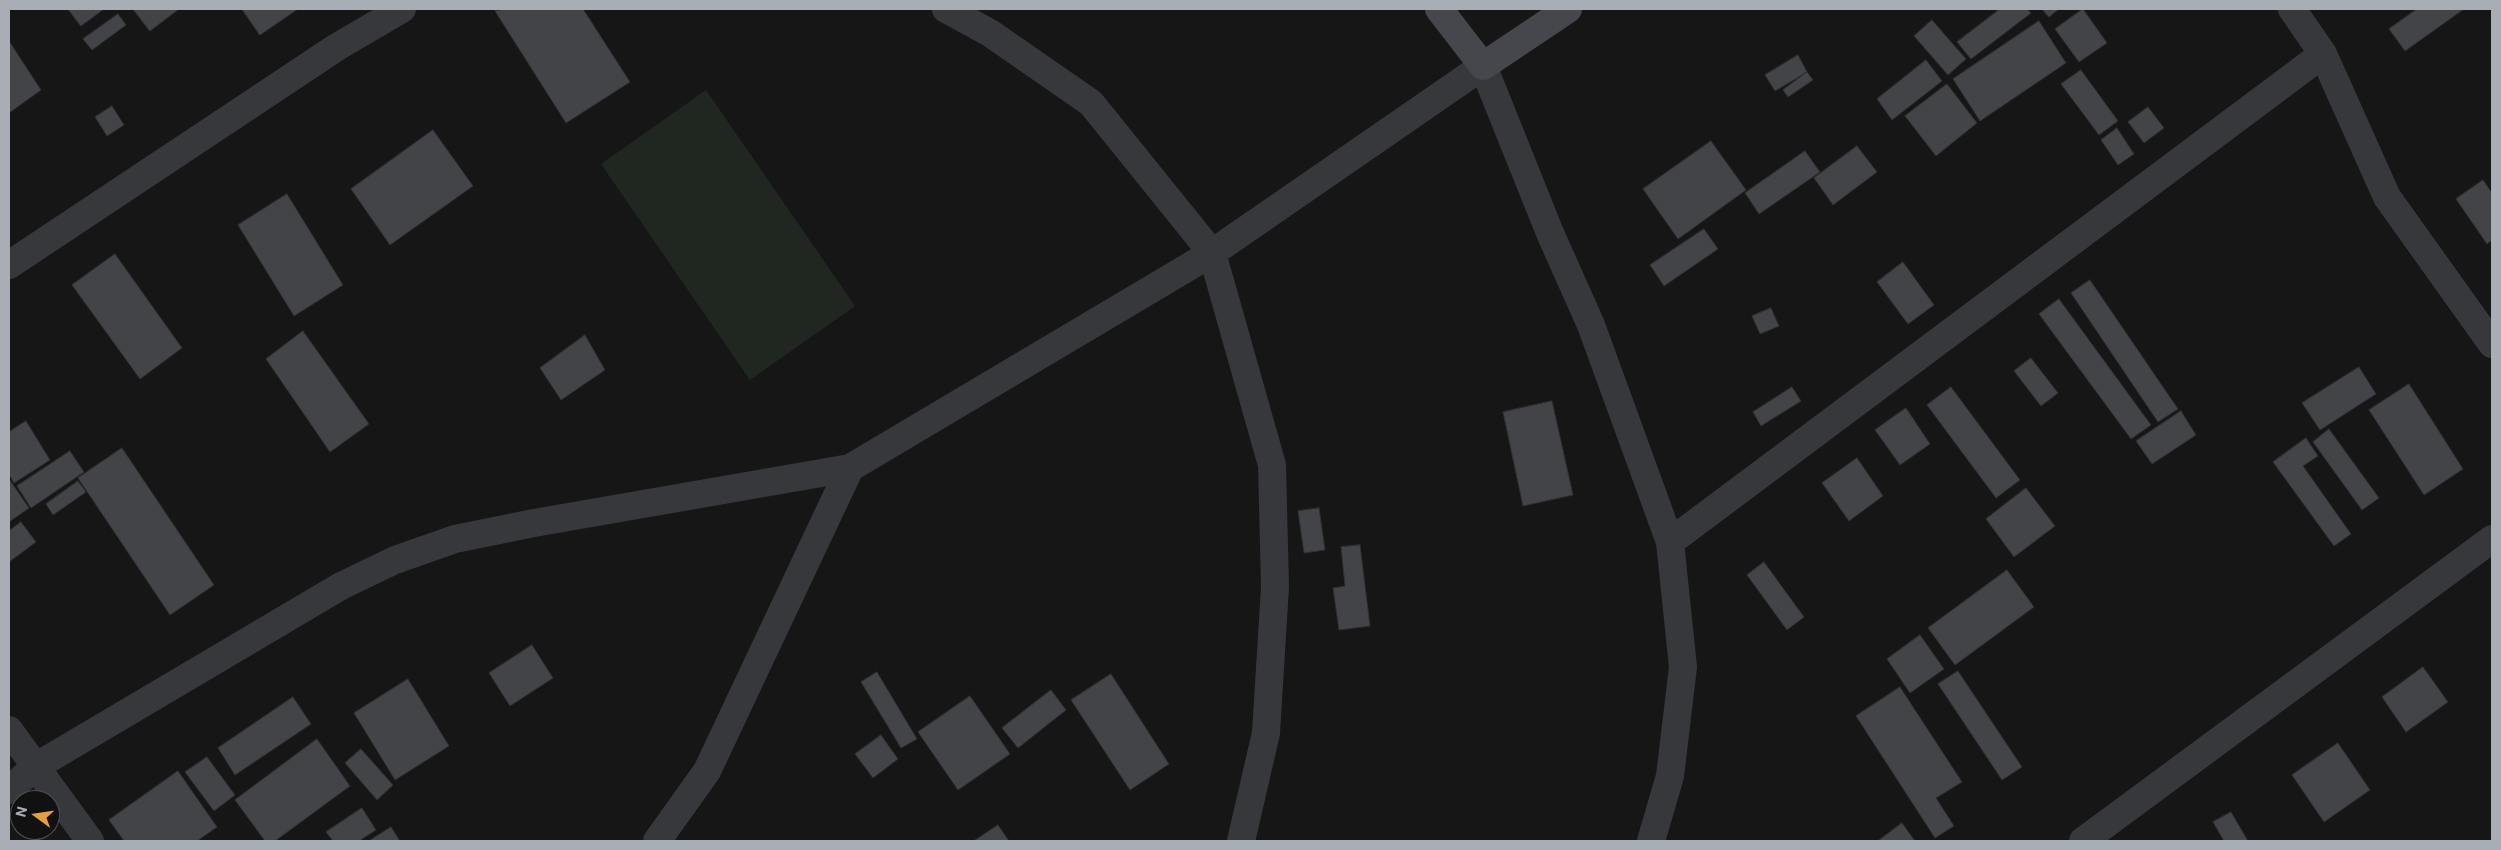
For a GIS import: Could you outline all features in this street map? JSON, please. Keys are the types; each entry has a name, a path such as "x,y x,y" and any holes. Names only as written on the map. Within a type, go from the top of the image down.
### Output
{"street":[{"path":"9,265 337,46 402,9"},
{"path":"946,9 990,33 1090,103 1212,253 1272,465 1275,587 1266,732 1241,841"},
{"path":"1439,9 1483,66 1550,233 1591,325 1670,542 1683,667 1670,776 1651,841"},
{"path":"9,790 35,767 341,586 395,560 455,539 534,523 850,468 1212,253 1568,9"},
{"path":"2292,9 2323,54 2387,196 2492,344"},
{"path":"1670,542 2323,54"},
{"path":"657,841 707,771 850,468"},
{"path":"2083,841 2492,539"},
{"path":"9,730 90,841"}],"shaded area":[{"path":"706,90 855,306 750,380 601,164"}],"building":[{"path":"68,9 104,9 81,26"},
{"path":"133,9 179,9 150,31"},
{"path":"242,9 298,9 260,35"},
{"path":"506,9 583,9 630,82 566,123 495,11"},
{"path":"2000,9 2027,9 2031,13 1971,59 1957,42"},
{"path":"2042,9 2059,9 2049,17"},
{"path":"2083,9 2107,43 2079,62 2055,29"},
{"path":"2417,9 2464,9 2405,51 2389,29"},
{"path":"118,14 126,25 92,50 83,39"},
{"path":"1932,20 1966,59 1948,75 1914,36"},
{"path":"2039,21 2066,63 1980,121 1953,79"},
{"path":"9,41 41,90 9,113"},
{"path":"1798,55 1807,72 1775,91 1765,75"},
{"path":"1926,60 1942,81 1892,120 1877,99"},
{"path":"2081,70 2118,121 2099,135 2061,84"},
{"path":"1807,72 1813,80 1788,97 1783,90"},
{"path":"1947,84 1977,123 1936,156 1905,116"},
{"path":"112,106 124,125 107,136 95,117"},
{"path":"2148,107 2164,128 2144,143 2128,122"},
{"path":"2117,128 2134,154 2118,165 2101,140"},
{"path":"433,130 473,186 390,245 351,189"},
{"path":"1711,141 1746,190 1678,239 1643,189"},
{"path":"1857,146 1877,172 1833,205 1814,178"},
{"path":"1805,151 1820,172 1759,214 1745,193"},
{"path":"2483,180 2492,193 2492,240 2487,244 2456,199"},
{"path":"287,194 343,285 294,316 238,225"},
{"path":"1704,229 1718,249 1664,286 1650,265"},
{"path":"115,254 182,348 140,379 72,285"},
{"path":"1903,262 1934,305 1908,324 1877,282"},
{"path":"2090,280 2178,409 2158,422 2071,293"},
{"path":"2059,299 2151,425 2131,439 2039,314"},
{"path":"1771,308 1779,326 1760,334 1752,316"},
{"path":"303,331 369,424 330,452 266,359"},
{"path":"585,335 605,370 561,400 540,368"},
{"path":"2031,358 2058,393 2041,406 2014,371"},
{"path":"2359,367 2376,394 2320,430 2302,403"},
{"path":"2409,384 2463,469 2424,495 2369,410"},
{"path":"1792,387 1801,401 1761,426 1753,412"},
{"path":"1951,387 2020,480 1996,498 1927,405"},
{"path":"1552,401 1573,495 1523,506 1503,412"},
{"path":"1906,408 1930,444 1900,465 1875,430"},
{"path":"2181,411 2196,435 2152,464 2136,441"},
{"path":"26,421 50,460 14,483 9,474 9,432"},
{"path":"2329,429 2379,498 2362,510 2313,442"},
{"path":"2306,438 2318,456 2303,466 2351,534 2334,546 2273,462"},
{"path":"122,448 214,585 170,615 78,478"},
{"path":"70,451 84,472 31,508 17,486"},
{"path":"1857,458 1883,496 1849,521 1822,483"},
{"path":"9,479 29,508 9,522"},
{"path":"78,481 86,492 53,515 46,504"},
{"path":"2026,488 2055,526 2014,557 1986,519"},
{"path":"1319,508 1325,550 1304,553 1298,511"},
{"path":"21,522 36,542 9,562 9,531"},
{"path":"1360,545 1370,626 1339,630 1333,588 1345,586 1341,547"},
{"path":"1764,562 1804,617 1787,630 1747,575"},
{"path":"2007,570 2034,607 1955,665 1928,628"},
{"path":"1920,635 1944,669 1910,693 1887,659"},
{"path":"532,645 553,678 510,706 489,673"},
{"path":"2423,667 2448,702 2406,732 2382,697"},
{"path":"1958,671 2022,767 2002,780 1938,684"},
{"path":"877,672 917,739 901,748 861,682"},
{"path":"1111,674 1169,764 1130,790 1071,700"},
{"path":"408,679 449,746 395,780 354,713"},
{"path":"1900,687 1962,782 1936,798 1954,826 1935,838 1856,716"},
{"path":"1051,690 1066,710 1018,748 1002,728"},
{"path":"970,696 1010,754 958,790 918,732"},
{"path":"293,697 311,724 235,775 218,748"},
{"path":"881,735 898,759 873,778 855,754"},
{"path":"317,739 350,786 275,841 265,841 235,800"},
{"path":"2338,743 2370,790 2324,822 2292,775"},
{"path":"361,749 393,785 377,800 345,763"},
{"path":"207,757 235,795 214,811 185,772"},
{"path":"178,771 217,827 197,841 124,841 109,820"},
{"path":"362,808 376,830 359,841 333,841 326,832"},
{"path":"2231,812 2248,841 2224,841 2213,822"},
{"path":"1902,823 1915,841 1878,841"},
{"path":"998,825 1009,841 974,841"},
{"path":"391,827 400,841 369,841"}]}
